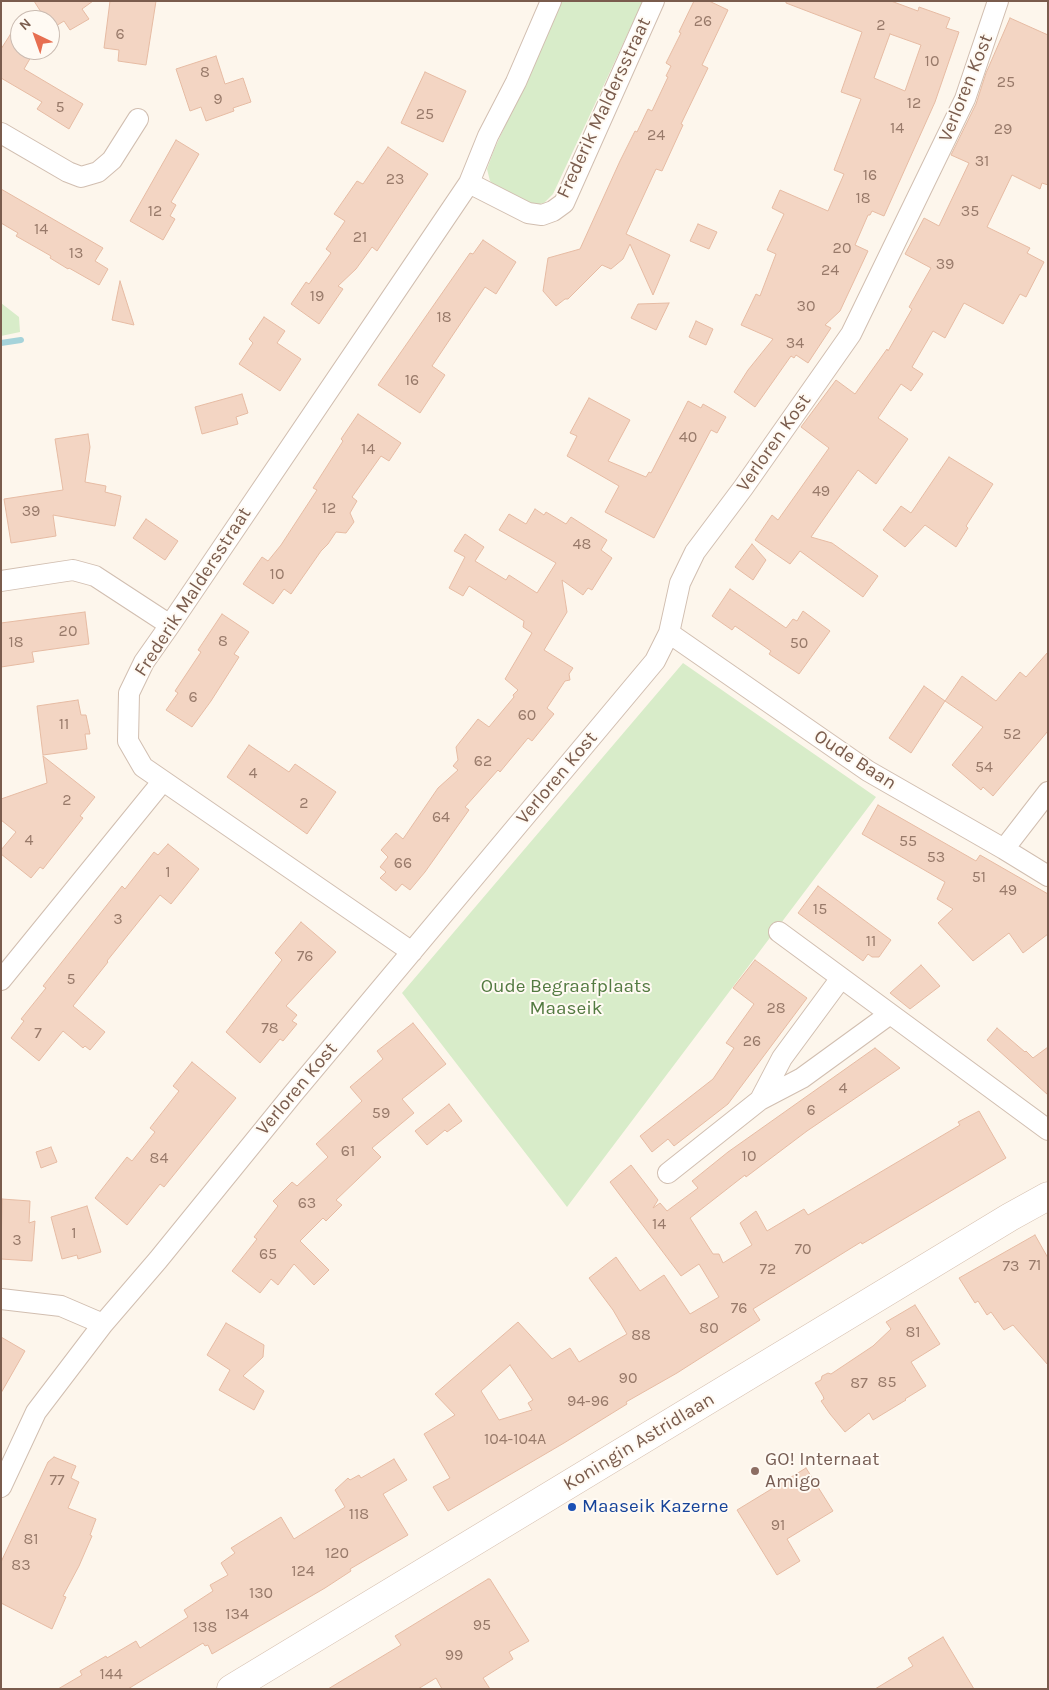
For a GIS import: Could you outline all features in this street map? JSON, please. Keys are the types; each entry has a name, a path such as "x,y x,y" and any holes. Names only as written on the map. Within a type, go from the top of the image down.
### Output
{"main road":[{"name":"Koningin Astridlaan","path":"232,1689 1002,1222 1048,1196"}],"street":[{"name":"Frederik Maldersstraat","path":"412,952 142,767 128,741 129,693 144,662 469,183 488,136 516,82 551,1"},
{"name":"Frederik Maldersstraat","path":"469,183 528,213 542,215 553,211 564,203 654,1"},
{"name":"Verloren Kost","path":"1,1486 36,1412 103,1324 655,661 669,633 680,583 694,552 743,488 851,334 965,99 998,1"},
{"path":"1,133 68,172 81,177 98,172 112,160 138,119"},
{"path":"1,581 73,570 95,576 170,625"},
{"name":"Oude Baan","path":"669,633 868,771 1048,876"},
{"path":"1,980 162,782"},
{"path":"1004,849 1048,792"},
{"path":"779,932 1048,1130"},
{"path":"760,1100 782,1058 841,978"},
{"path":"668,1173 760,1100 802,1078 890,1014"},
{"path":"1,1299 61,1306 103,1324"}],"green space":[{"path":"562,1 643,1 553,194 544,203 535,205 501,192 490,181 487,169"},
{"path":"1,303 19,317 20,332 1,336"},
{"name":"Oude Begraafplaats Maaseik","path":"683,663 876,797 567,1207 402,993"}],"building":[{"path":"34,1 93,1 82,9 89,19 70,30 64,21 60,23 60,10 40,10"},
{"path":"110,1 156,1 146,65 118,61 119,50 104,48"},
{"path":"694,1 709,1 728,10 702,65 708,68 681,124 683,125 662,171 656,169 626,234 670,255 653,295 630,244 623,259 611,269 602,265 568,299 565,299 556,306 543,291 548,258 580,249 635,131 637,132 648,109 652,111 668,77 666,76 671,66 666,63"},
{"path":"786,1 891,1 918,11 919,7 950,18 946,28 959,32 935,102 884,216 872,211 868,215 855,245 868,251 840,311 825,325 831,328 808,363 796,355 794,358 791,356 755,407 734,392 748,370 773,339 741,325 756,294 760,296 776,254 767,250 784,214 772,208 780,190 828,211 844,174 834,170 861,99 841,92 862,32 786,3","holes":["890,34 921,45 905,91 874,78"]},
{"path":"1010,18 1048,35 1048,185 1042,183 1040,189 1012,175 987,227 1030,248 1027,253 1044,262 1026,297 1020,294 1003,324 964,303 945,338 933,331 912,367 923,374 911,391 901,384 878,418 908,439 876,484 858,470 811,537 832,543 878,576 863,597 800,551 790,564 755,540 772,515 778,520 829,448 801,427 836,380 855,394 887,349 888,351 912,309 909,307 931,268 905,254 924,218 939,226 969,163 951,155 976,104 986,73"},
{"path":"10,35 10,60 29,60 24,69 83,104 69,129 37,109 42,102 1,78 1,49"},
{"path":"216,56 225,84 243,78 251,102 233,108 234,111 206,121 201,107 190,111 176,69"},
{"path":"425,72 466,91 443,142 401,123"},
{"path":"176,140 199,154 171,202 176,205 170,216 175,219 163,240 130,221"},
{"path":"388,147 428,174 377,251 372,247 356,269 338,286 343,289 319,324 291,304 306,282 309,284 331,253 326,249 345,221 334,214 357,181 363,184"},
{"path":"1,189 103,248 95,261 108,269 99,285 50,258 51,256 16,236 18,233 1,223"},
{"path":"698,224 717,232 709,249 690,241"},
{"path":"483,240 516,262 496,294 485,287 432,366 445,375 420,413 378,385 470,253 473,254"},
{"path":"120,281 134,325 112,320"},
{"path":"669,303 656,330 631,318 638,304"},
{"path":"264,317 285,331 277,343 301,359 280,391 239,364 253,343 249,339"},
{"path":"696,321 713,329 706,345 689,337"},
{"path":"242,394 248,413 236,417 238,424 202,434 195,407"},
{"path":"589,398 630,420 608,461 646,477 649,472 651,473 688,401 701,408 703,404 726,417 717,433 711,430 654,538 605,512 619,486 567,456 577,436 570,433"},
{"path":"358,414 401,443 389,461 381,456 352,497 357,501 350,513 354,522 346,533 336,532 291,594 284,589 273,604 243,584 262,557 268,561 281,545 317,490 313,488 343,441 341,439"},
{"path":"88,434 90,447 85,482 106,486 105,492 121,496 115,526 53,515 56,536 11,543 4,499 63,490 55,439"},
{"path":"949,457 993,484 966,526 968,528 956,547 925,525 905,547 883,530 901,506 911,513"},
{"path":"535,509 544,515 546,512 566,524 571,517 607,540 601,550 612,558 592,590 588,588 583,595 562,580 567,612 544,650 573,668 569,674 570,680 565,681 547,708 554,714 532,741 528,738 500,772 498,770 465,807 469,810 425,872 410,890 402,884 396,891 380,878 386,872 380,867 388,857 381,850 396,833 403,839 438,788 458,770 453,766 458,760 456,747 478,719 489,727 514,697 513,695 518,690 505,679 532,633 523,627 524,621 469,586 463,596 449,588 465,557 454,551 465,534 484,547 475,561 506,580 509,575 537,593 556,563 499,530 509,514 526,524"},
{"path":"146,519 178,541 165,560 133,538"},
{"path":"752,544 766,560 753,580 735,567"},
{"path":"730,589 786,628 793,619 797,621 803,611 830,631 799,674 769,654 771,651 735,626 732,630 712,616"},
{"path":"85,612 89,644 32,652 34,662 1,667 1,623"},
{"path":"222,614 249,632 234,654 239,657 192,727 166,710 178,693 175,691 201,652 198,650"},
{"path":"1048,652 1048,731 993,796 983,787 981,790 952,765 983,727 945,701 962,676 996,701 1020,672 1026,677"},
{"path":"924,686 945,701 911,753 889,738"},
{"path":"78,700 81,715 86,715 90,734 85,734 87,749 43,755 37,706"},
{"path":"249,745 289,772 295,764 336,792 307,834 227,777"},
{"path":"43,756 95,797 80,816 83,818 43,869 40,867 31,878 1,854 1,850 16,832 1,820 1,799 47,783"},
{"path":"878,805 976,861 980,855 1048,894 1048,934 1023,953 1009,933 973,961 938,923 953,909 937,899 945,882 862,834"},
{"path":"168,844 199,869 171,904 160,895 73,1006 105,1032 90,1050 85,1046 83,1048 63,1031 39,1061 11,1038 24,1021 21,1019 46,988 43,986 122,886 125,889 154,852 158,855"},
{"path":"818,886 891,940 879,957 872,957 868,954 863,961 798,913"},
{"path":"301,922 336,952 286,1006 297,1015 292,1021 297,1024 283,1041 280,1039 260,1063 226,1032 282,960 275,953"},
{"path":"755,960 807,998 728,1104 674,1146 668,1139 652,1152 640,1136 713,1079 734,1048 726,1043 754,1004 733,988"},
{"path":"921,965 940,986 910,1009 890,993"},
{"path":"413,1023 446,1064 402,1099 414,1113 372,1148 381,1157 336,1200 342,1205 326,1221 323,1218 300,1241 329,1270 314,1285 294,1264 278,1285 271,1279 260,1293 232,1271 257,1239 254,1237 278,1206 273,1201 292,1182 297,1186 328,1157 316,1144 362,1101 350,1087 383,1059 377,1051"},
{"path":"997,1028 1033,1058 1048,1047 1048,1095 987,1040"},
{"path":"875,1048 900,1068 807,1131 746,1177 745,1175 690,1218 713,1254 719,1254 723,1263 752,1245 740,1223 756,1211 767,1231 804,1209 808,1215 960,1125 958,1122 979,1111 1006,1158 862,1244 861,1242 753,1309 760,1320 677,1373 626,1402 627,1404 564,1443 448,1511 433,1487 450,1478 424,1434 455,1415 435,1394 518,1322 552,1359 570,1348 579,1362 627,1334 613,1310 589,1278 616,1257 640,1291 664,1275 690,1314 719,1297 699,1264 681,1276 610,1182 631,1165 658,1200 653,1208 660,1203 667,1211 698,1188 692,1181 728,1152","holes":["510,1365 533,1400 528,1403 532,1410 499,1420 481,1391"]},
{"path":"192,1062 236,1098 164,1187 160,1184 127,1225 95,1198 127,1157 132,1161 155,1132 150,1128 179,1091 173,1086"},
{"path":"449,1104 462,1121 447,1132 445,1130 427,1145 415,1131"},
{"path":"51,1147 57,1162 41,1168 36,1152"},
{"path":"2,1199 30,1201 29,1223 35,1221 32,1261 1,1259"},
{"path":"87,1206 101,1252 78,1259 77,1255 62,1259 51,1217"},
{"path":"1035,1235 1048,1258 1048,1365 1013,1325 1004,1330 991,1312 987,1315 978,1301 975,1303 959,1278"},
{"path":"915,1305 940,1344 911,1362 926,1386 873,1420 869,1413 845,1432 821,1401 824,1399 823,1396 815,1383 821,1380 822,1376 828,1373 831,1374 873,1346 891,1329 886,1322"},
{"path":"226,1323 264,1345 263,1357 243,1376 264,1391 254,1410 219,1390 230,1370 207,1355"},
{"path":"1,1337 25,1351 1,1393"},
{"path":"54,1457 76,1466 71,1478 79,1482 68,1508 96,1519 90,1535 92,1536 63,1596 66,1597 52,1629 1,1603 1,1562 48,1462"},
{"path":"394,1459 407,1480 383,1494 408,1535 350,1569 351,1571 325,1588 212,1654 208,1645 205,1646 203,1643 128,1689 58,1689 82,1675 80,1671 106,1656 107,1658 136,1641 140,1648 188,1617 184,1610 213,1591 210,1585 228,1575 221,1563 235,1553 231,1548 281,1517 294,1539 345,1507 335,1490 348,1478 350,1480 359,1475 361,1478"},
{"path":"806,1468 833,1511 787,1539 800,1561 777,1575 737,1510"},
{"path":"490,1579 529,1641 509,1652 513,1659 483,1678 490,1689 442,1689 436,1678 418,1689 328,1689 401,1645 395,1636"},
{"path":"943,1637 974,1689 875,1689 913,1666 908,1658"}],"waterway":[{"path":"1,343 21,340"}],"place":[{"name":"GO! Internaat Amigo","path":"755,1471"},
{"name":"Maaseik Kazerne","path":"572,1507"}]}
